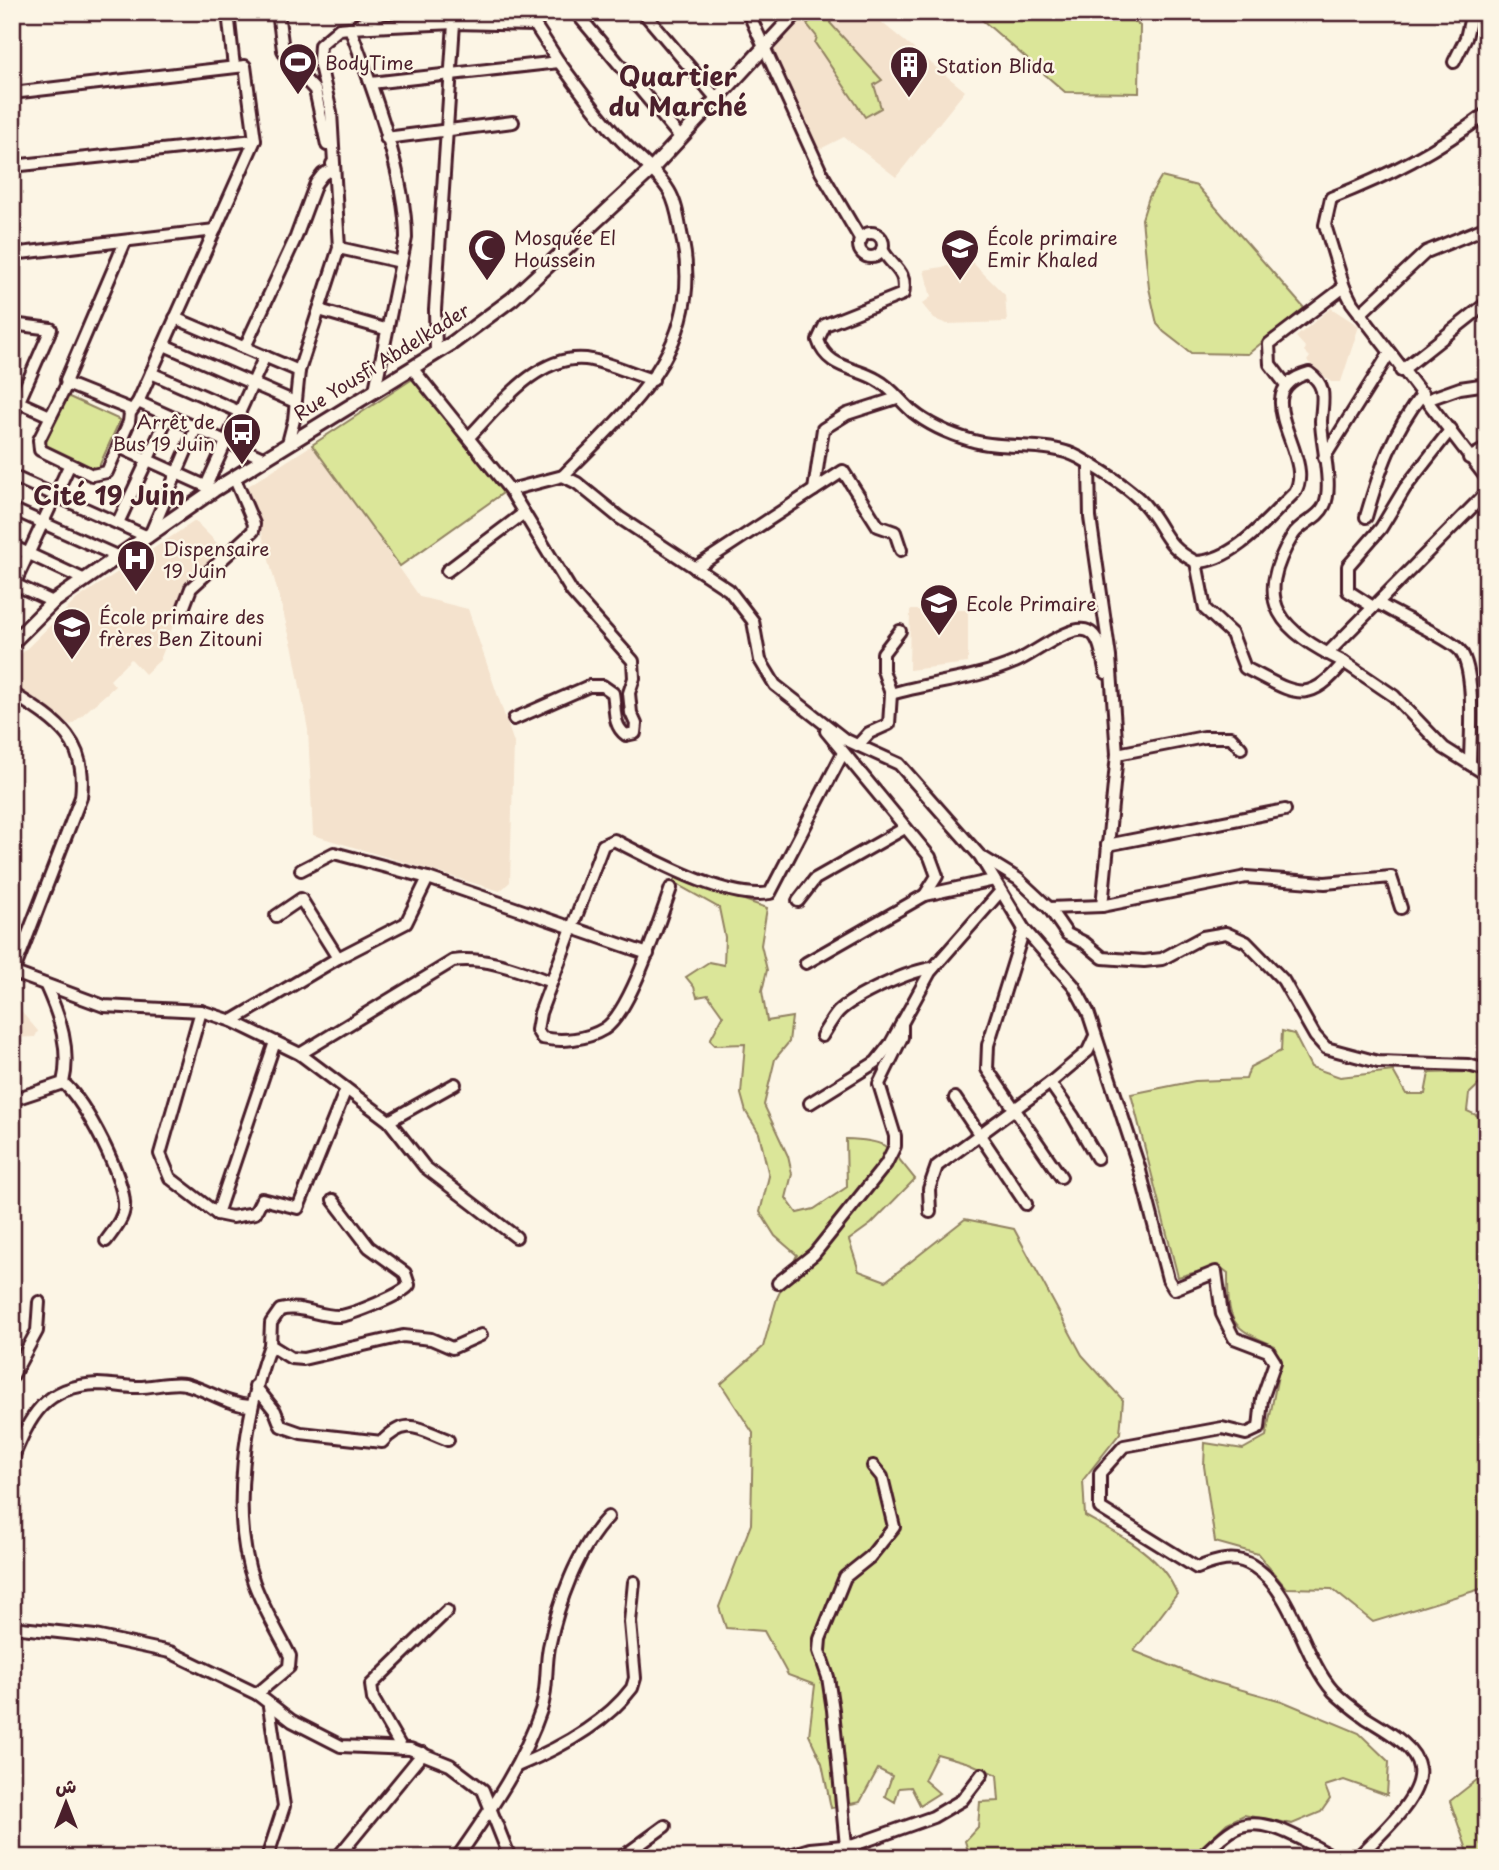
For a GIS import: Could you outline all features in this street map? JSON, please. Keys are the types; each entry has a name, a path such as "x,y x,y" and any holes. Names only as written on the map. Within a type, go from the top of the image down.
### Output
{"main road":[{"name":"Rue Yousfi Abdelkader","path":"12,643 53,602 149,536 210,488 265,459 436,353 512,299 650,171 797,12"}],"street":[{"path":"228,12 234,67"},
{"path":"278,12 283,50 315,90 334,170"},
{"path":"350,28 388,12"},
{"path":"643,12 716,98"},
{"path":"748,12 752,26 765,45 821,172 846,220 861,236 864,255 883,254"},
{"path":"1454,62 1466,38 1472,12"},
{"path":"578,15 680,137"},
{"path":"436,353 435,310 449,74 445,20"},
{"path":"288,443 299,371 339,248 331,112 319,61 320,46 339,29 445,20 535,25 559,62 615,135 668,189 673,200 685,273 683,312 676,337 653,380 563,476 510,490"},
{"path":"350,28 371,83 406,213 406,237 385,329 375,390"},
{"path":"371,83 559,62"},
{"path":"12,93 245,66 255,140 138,402 130,413 119,447 107,472 101,475 69,466 40,450 39,440 67,384 66,380 125,243"},
{"path":"1487,113 1456,136 1389,176 1331,198 1325,225 1344,286 1360,314 1401,370 1426,396 1487,480"},
{"path":"386,138 513,122"},
{"path":"12,166 255,140"},
{"path":"245,347 296,237 316,183 323,174 334,170"},
{"path":"1360,314 1426,252 1487,228"},
{"path":"12,254 125,243 215,230"},
{"path":"861,236 877,236 883,254 902,273 905,284 903,294 825,325 818,340 820,347 838,365 877,380 938,428 970,441 1055,450 1080,458 1089,467 1128,487 1147,507 1166,541 1196,562 1205,609 1232,634 1245,668 1290,692 1321,686 1344,662"},
{"path":"339,248 401,262"},
{"path":"1286,385 1270,364 1269,344 1344,286"},
{"path":"1401,370 1487,303"},
{"path":"319,310 385,329"},
{"path":"175,318 299,371"},
{"path":"12,324 51,329 16,400 12,417"},
{"path":"164,345 295,402"},
{"path":"1324,458 1344,430 1389,354"},
{"path":"119,447 210,488 226,442 265,356"},
{"path":"470,438 526,379 568,361 592,360 653,380"},
{"path":"412,368 510,490 572,592 633,662 634,678 629,693 631,713 636,724 635,733 626,735 619,730 615,723 613,693 603,686 589,686 514,719"},
{"path":"151,373 240,412"},
{"path":"1196,562 1214,559 1232,549 1289,498 1302,481 1301,470 1284,427 1281,407 1286,385 1309,373 1319,380 1324,388 1321,412 1328,488 1325,505 1294,533 1271,588 1276,610 1286,624 1394,696 1444,748 1487,775"},
{"path":"1460,388 1487,376"},
{"path":"67,384 127,408 130,413"},
{"path":"1366,517 1383,460 1401,422 1426,396 1487,384"},
{"path":"814,490 823,429 847,414 897,398"},
{"path":"16,400 50,416"},
{"path":"138,402 265,459"},
{"path":"1321,412 1332,433 1344,430"},
{"path":"118,523 167,416"},
{"path":"12,476 149,536 196,428"},
{"path":"1451,429 1405,488 1381,528 1348,566 1349,591 1442,637 1461,651 1470,684 1470,764"},
{"path":"1469,458 1487,448"},
{"path":"53,602 13,585 69,466"},
{"path":"1089,467 1090,517 1110,657 1117,754 1102,906"},
{"path":"695,568 843,471 878,526 895,532 901,550"},
{"path":"563,476 577,483 620,518 729,590 753,621 760,660 775,685 820,723 899,764 980,856 1024,929 1074,986 1088,1012 1139,1167 1168,1279 1174,1289 1216,1272 1222,1314 1234,1338 1268,1351 1275,1362 1262,1399 1259,1428 1246,1434 1222,1428 1124,1446 1100,1473 1100,1508 1197,1567 1224,1558 1253,1565 1281,1595 1332,1689 1404,1744 1414,1756 1419,1768 1415,1790 1404,1808 1357,1858"},
{"path":"183,609 191,589 253,531 254,524 234,477"},
{"path":"1328,654 1487,492"},
{"path":"12,509 119,557"},
{"path":"447,571 524,513"},
{"path":"12,546 85,580"},
{"path":"891,694 931,682 968,678 1016,662 1061,636 1081,629 1089,631 1098,641 1111,693"},
{"path":"858,745 869,733 890,724 891,694 883,670 883,653 900,631"},
{"path":"12,693 51,718 67,733 84,772 81,797 13,973 114,1008 201,1011 232,1021 300,1054 389,1121 425,1167 516,1237"},
{"path":"820,723 936,868 937,876 925,895"},
{"path":"1117,754 1204,737 1231,737 1241,748"},
{"path":"671,888 648,954 617,1016 605,1029 575,1039 559,1042 542,1038 537,1030 551,982 603,845 614,839 692,877 737,890 771,892 843,753"},
{"path":"1107,845 1284,810"},
{"path":"798,901 815,879 905,828"},
{"path":"301,870 334,853 428,878 648,954"},
{"path":"980,856 1018,879 1049,908 1067,934 1085,943 1103,958 1144,961 1162,958 1203,937 1226,933 1247,942 1283,981 1315,1036 1326,1048 1378,1062 1443,1063 1487,1070"},
{"path":"1049,908 1102,906 1247,877 1325,883 1391,877 1401,908"},
{"path":"232,1021 338,958 406,923 428,878"},
{"path":"806,963 925,895 994,880"},
{"path":"810,1102 876,1062 933,968 1000,892"},
{"path":"276,916 301,899 338,958"},
{"path":"1024,929 986,1057 987,1069 1061,1177"},
{"path":"300,1054 453,961 503,965 551,982"},
{"path":"822,1036 837,1013 846,1006 903,975 933,968"},
{"path":"46,986 59,1015 65,1048 63,1083"},
{"path":"201,1011 160,1154 170,1178 217,1214 232,1217 255,1213 262,1199 298,1208 346,1089"},
{"path":"778,1283 814,1254 886,1164 895,1146 895,1136 879,1084 902,1037 902,1022"},
{"path":"930,1212 929,1189 937,1166 1016,1109 1088,1051 1095,1036"},
{"path":"217,1214 275,1041"},
{"path":"12,1100 63,1083"},
{"path":"63,1083 72,1090 90,1115 121,1188 124,1208 119,1222 106,1241"},
{"path":"1049,1083 1073,1116 1097,1158"},
{"path":"389,1121 455,1084"},
{"path":"955,1098 1026,1204"},
{"path":"257,1694 289,1667 290,1656 254,1583 246,1547 243,1480 250,1406 270,1345 271,1323 280,1310 304,1308 342,1316 396,1295 410,1285 405,1273 369,1247 333,1200"},
{"path":"12,1377 37,1331 39,1302"},
{"path":"270,1345 291,1358 303,1359 403,1336 431,1339 452,1348 481,1335"},
{"path":"12,1460 29,1418 46,1402 72,1388 99,1384 147,1388 183,1383 230,1405 250,1406"},
{"path":"255,1386 275,1411 281,1426 301,1433 382,1442 395,1428 410,1426 448,1440"},
{"path":"846,1846 833,1710 828,1677 819,1651 820,1639 845,1577 870,1557 894,1527 882,1477 873,1466"},
{"path":"457,1858 503,1794 517,1766 545,1696 549,1647 558,1615 590,1540 608,1517"},
{"path":"517,1766 547,1754 577,1735 632,1688 635,1678 630,1622 634,1581"},
{"path":"402,1749 382,1718 373,1699 371,1685 447,1611"},
{"path":"12,1627 95,1636 170,1652 257,1694 269,1706 341,1746 402,1749 423,1753 471,1779 483,1790 510,1858"},
{"path":"267,1858 284,1806 269,1706"},
{"path":"338,1858 423,1753"},
{"path":"780,1858 810,1849 846,1846 872,1840 946,1811 962,1800 982,1774"},
{"path":"1200,1858 1233,1829 1252,1823 1270,1826 1336,1858"},
{"path":"621,1858 665,1826"}],"shaded area":[{"path":"809,12 869,12 965,91 896,177 844,137 818,150 773,49"},
{"name":"École primaire Emir Khaled","path":"972,262 1005,295 1007,322 947,324 934,319 922,304 931,297 924,270"},
{"path":"1331,308 1359,326 1341,382 1331,382 1307,361 1310,357 1304,351 1306,348 1296,337"},
{"path":"312,445 420,597 468,609 514,743 510,882 500,891 313,835 308,730 293,649 259,523 245,488"},
{"path":"195,521 225,551 188,587 160,660 145,674 131,659 110,680 115,686 71,725 12,688 12,663 77,599"},
{"name":"Ecole Primaire","path":"910,610 968,610 968,663 909,670"},
{"path":"12,1001 38,1031 35,1037 12,1038"}],"green space":[{"path":"820,12 838,12 830,23 882,80 874,85 881,108 865,117 815,43 817,37 807,24"},
{"path":"973,12 1123,12 1140,26 1139,93 1065,92"},
{"path":"1161,177 1197,186 1304,308 1248,354 1191,353 1157,324 1149,288 1142,219 1149,197"},
{"path":"414,378 503,493 400,566 312,445"},
{"path":"67,396 120,420 97,471 44,446"},
{"path":"676,876 767,908 761,945 767,970 762,991 767,1021 792,1017 789,1042 775,1059 764,1105 788,1156 792,1174 786,1198 797,1213 814,1209 847,1187 846,1139 871,1141 887,1147 915,1179 871,1224 849,1240 859,1271 886,1281 965,1219 1014,1229 1082,1355 1123,1400 1120,1433 1083,1480 1085,1516 1151,1557 1170,1580 1177,1594 1134,1651 1207,1680 1282,1701 1359,1733 1389,1762 1387,1795 1344,1780 1325,1786 1330,1799 1321,1812 1292,1824 1244,1815 1227,1823 1190,1858 996,1858 990,1854 968,1851 965,1841 978,1827 980,1802 999,1801 997,1775 937,1754 924,1780 939,1793 920,1805 911,1787 899,1788 895,1802 885,1796 892,1776 878,1769 860,1802 831,1808 822,1763 809,1735 815,1685 788,1675 764,1631 726,1628 719,1607 751,1524 753,1433 721,1384 763,1347 777,1298 797,1255 775,1236 760,1212 769,1176 759,1133 746,1112 741,1094 745,1044 715,1045 710,1040 723,1016 708,995 697,997 694,987 686,977 709,962 724,965 725,937 719,908 673,882"},
{"path":"1282,1031 1294,1034 1311,1067 1340,1077 1393,1071 1406,1094 1425,1094 1429,1073 1466,1072 1487,1077 1469,1094 1467,1111 1487,1120 1487,1587 1373,1622 1332,1589 1286,1588 1258,1554 1215,1542 1204,1466 1205,1443 1243,1449 1266,1436 1279,1370 1275,1346 1248,1333 1234,1321 1229,1302 1228,1273 1219,1266 1178,1277 1131,1094 1195,1081 1246,1079 1250,1067 1281,1051"},
{"path":"1487,1772 1487,1858 1470,1858 1450,1801"}],"place":[{"name":"BodyTime","path":"298,96"},
{"name":"Station Blida","path":"909,99"},
{"name":"Mosquée El Houssein","path":"487,282"},
{"name":"École primaire Emir Khaled","path":"960,282"},
{"name":"Arrêt de Bus 19 Juin","path":"242,466"},
{"name":"Dispensaire 19 Juin","path":"136,593"},
{"name":"Ecole Primaire","path":"939,637"},
{"name":"École primaire des frères Ben Zitouni","path":"72,661"}],"district":[{"name":"Quartier du Marché","path":"678,90"},
{"name":"Cité 19 Juin","path":"109,494"}]}
